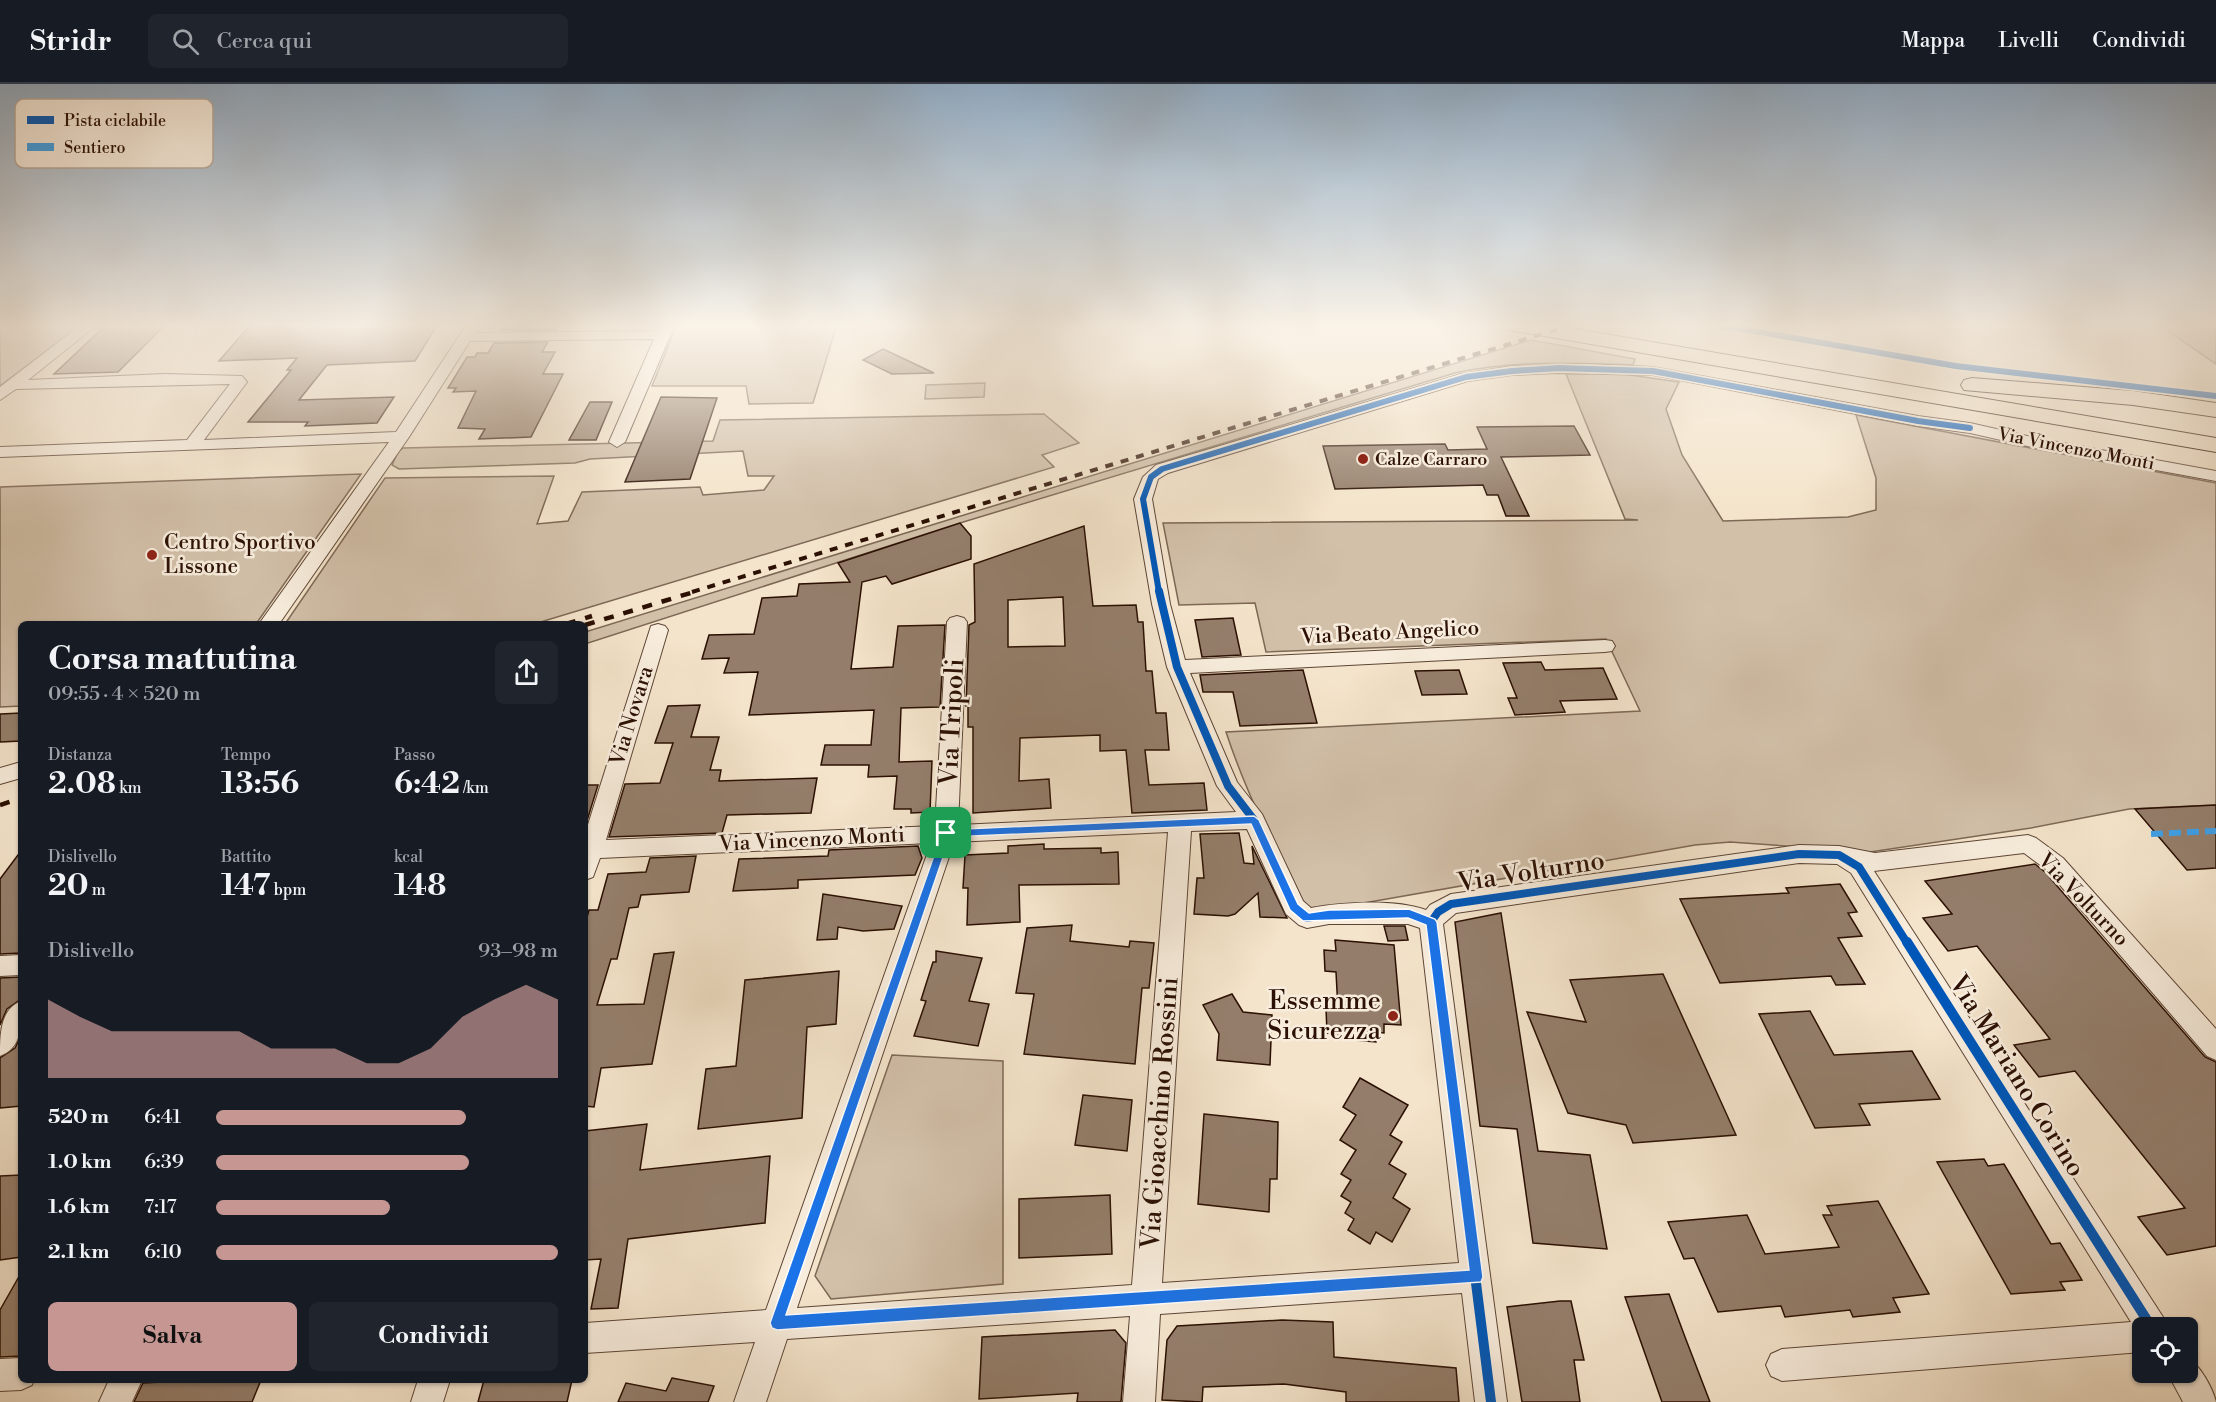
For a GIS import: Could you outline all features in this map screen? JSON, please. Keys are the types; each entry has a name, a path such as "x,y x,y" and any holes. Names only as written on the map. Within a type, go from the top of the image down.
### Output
{"highway":[{"path":"1827,386 1969,424 2216,465"},
{"path":"1869,386 2216,445"},
{"path":"1965,386 2216,428"},
{"path":"1981,386 2133,398 2216,410"}],"street":[{"path":"6,390 77,386"},
{"path":"192,444 236,386"},
{"path":"271,621 401,437 434,386"},
{"path":"617,442 641,386"},
{"name":"Via Vincenzo Monti","path":"1177,667 1161,604 1143,499 1151,477 1162,469 1438,386"},
{"name":"Via Vincenzo Monti","path":"1730,386 1918,421 1969,424 2041,444 2216,476"},
{"path":"0,452 401,437"},
{"name":"Via Tripoli","path":"750,1402 946,833 957,622"},
{"name":"Via Novara","path":"588,854 658,630"},
{"name":"Via Beato Angelico","path":"1177,667 1605,646"},
{"path":"1177,667 1228,786 1254,820 1294,907 1307,918 1329,914 1409,914 1431,922 1491,1402"},
{"path":"0,776 18,771"},
{"name":"Via Vincenzo Monti","path":"588,857 946,833 1254,820"},
{"name":"Via Gioacchino Rossini","path":"1138,1402 1180,824"},
{"name":"Via Volturno","path":"1431,922 1438,912 1451,904 1799,854 1839,855 1875,862 2028,844 2055,864 2216,1048"},
{"name":"Via Mariano Corino","path":"1839,855 1859,867 2145,1317"},
{"path":"0,966 18,965"},
{"path":"0,1044 18,1017"},
{"path":"588,1338 777,1323 1476,1277"},
{"path":"1782,1365 2132,1338"},
{"path":"0,1375 18,1374"},
{"path":"115,1402 124,1383"},
{"path":"427,1402 433,1383"},
{"path":"2189,1383 2201,1402"}],"shaded area":[{"path":"652,386 818,386 813,403 749,404 746,386"},
{"path":"926,386 985,386 984,397 925,399"},
{"path":"1384,386 1414,386 960,523 588,643 588,631"},
{"path":"1571,386 1677,386 1666,409 1682,455 1723,521 1848,517 1876,510 1876,478 1856,415 2216,483 2216,805 2129,809 2031,828 1870,852 1730,842 1695,845 1307,913 1253,802 1226,732 1640,711 1606,639 1266,652 1255,603 1179,605 1163,523 1638,520 1625,519"},
{"path":"1044,414 1079,443 1042,455 1054,467 544,621 287,621 385,478 554,476 537,524 568,521 582,492 700,487 703,495 764,490 774,476 748,476 743,451 590,459 575,463 399,469 392,465 398,452 403,448 713,441 720,420"},
{"name":"Centro Sportivo Lissone","path":"361,474 258,621 18,621 18,706 0,707 0,487"},
{"path":"892,1055 1003,1061 1003,1284 831,1299 815,1276"}],"building":[{"path":"278,386 311,386 299,400 394,397 377,423 305,426 308,422 248,422"},
{"path":"450,386 557,386 531,437 479,439 485,429 458,428 476,391 453,392 456,388 448,388"},
{"path":"661,397 717,398 690,479 625,482"},
{"path":"590,402 612,402 596,440 569,440"},
{"path":"1574,426 1590,455 1501,457 1529,516 1506,516 1498,495 1487,495 1483,485 1335,489 1323,446 1445,444 1448,450 1487,449 1477,427"},
{"path":"960,523 971,536 971,559 892,584 886,576 862,582 851,669 893,667 898,626 945,625 940,707 901,708 899,762 932,761 930,812 911,813 911,809 894,809 897,776 868,777 869,765 821,765 825,745 871,745 874,710 749,715 758,672 724,673 729,658 702,659 709,635 754,634 762,598 797,596 799,584 850,582 838,563"},
{"path":"1084,526 1093,606 1136,605 1138,622 1143,622 1146,671 1152,671 1156,713 1166,713 1169,750 1145,750 1149,785 1204,783 1207,810 1132,813 1126,750 1100,751 1100,735 1020,738 1019,781 1049,779 1051,808 973,813 973,727 968,727 968,706 966,706 969,625 975,622 974,564","holes":["1063,597 1065,646 1008,647 1008,600"]},
{"path":"1233,618 1241,655 1202,657 1195,620"},
{"path":"1541,662 1545,670 1603,668 1617,699 1560,701 1565,712 1515,715 1508,698 1517,698 1503,663"},
{"path":"1303,670 1317,723 1240,726 1233,692 1203,692 1200,675"},
{"path":"1459,670 1467,694 1422,695 1415,671"},
{"path":"700,705 691,737 719,737 710,770 721,770 719,781 817,778 811,813 727,815 722,833 609,837 625,784 660,783 673,743 655,743 668,706"},
{"path":"18,713 18,741 0,742 0,714"},
{"path":"588,785 598,785 588,817"},
{"path":"2216,805 2216,868 2187,870 2135,809"},
{"path":"1239,833 1244,863 1254,864 1252,846 1287,918 1260,917 1258,893 1235,914 1228,916 1194,914 1197,878 1204,878 1200,834"},
{"path":"1044,844 1044,849 1101,848 1101,853 1118,852 1119,884 1019,885 1020,922 967,925 968,888 963,888 965,855 1008,853 1008,846"},
{"path":"918,846 922,858 915,875 798,880 798,888 733,891 739,859 828,856 829,850"},
{"path":"18,855 18,953 0,954 0,879"},
{"path":"696,856 689,892 641,895 638,907 629,908 617,959 611,959 597,1005 644,1004 654,954 674,952 652,1064 601,1068 594,1107 588,1106 588,914 589,910 598,910 608,874 646,872 650,858"},
{"path":"2035,864 2045,872 2205,1057 2216,1062 2216,1246 2167,1255 2138,1217 2185,1208 2075,1071 2039,1077 2014,1045 2050,1039 1977,946 1948,951 1923,918 1952,914 1925,881"},
{"path":"1840,884 1857,912 1848,913 1862,936 1838,938 1865,984 1836,985 1831,976 1720,983 1680,899 1789,893 1786,888"},
{"path":"823,894 902,906 894,929 863,931 838,927 837,939 817,940"},
{"path":"1501,913 1538,1151 1590,1155 1607,1249 1533,1243 1517,1129 1480,1126 1455,922"},
{"path":"1072,925 1070,941 1129,947 1130,941 1154,943 1149,988 1142,988 1135,1064 1024,1054 1034,994 1016,993 1027,928"},
{"path":"1384,926 1405,926 1408,940 1388,941"},
{"path":"1335,940 1394,945 1401,1025 1384,1024 1384,1033 1375,1032 1376,1042 1342,1039 1342,1034 1327,1033 1326,1008 1338,1010 1336,972 1325,971 1324,950 1336,951"},
{"path":"936,951 982,958 969,1001 989,1004 978,1046 914,1036 926,1001 921,1000 933,962 936,962"},
{"path":"839,971 836,1024 807,1027 802,1118 698,1129 706,1069 736,1066 745,980"},
{"path":"1663,974 1736,1135 1633,1143 1626,1125 1568,1113 1527,1012 1586,1022 1570,980"},
{"path":"18,977 18,1001 7,1009 0,1025 0,978"},
{"path":"1232,994 1243,1012 1272,1015 1270,1065 1217,1060 1219,1034 1203,1005"},
{"path":"1810,1011 1834,1055 1912,1051 1940,1099 1859,1104 1870,1125 1815,1128 1759,1014"},
{"path":"18,1042 18,1106 0,1108 0,1058 15,1048"},
{"path":"1360,1078 1408,1105 1390,1135 1402,1142 1389,1164 1406,1174 1393,1198 1410,1209 1392,1242 1376,1232 1370,1244 1348,1230 1354,1219 1345,1213 1351,1202 1341,1196 1351,1180 1341,1174 1356,1150 1340,1140 1356,1115 1343,1107"},
{"path":"1083,1095 1132,1100 1127,1151 1075,1145"},
{"path":"1204,1114 1278,1122 1277,1179 1270,1179 1269,1212 1198,1204"},
{"path":"647,1124 640,1170 770,1156 765,1223 628,1239 618,1308 591,1309 601,1259 588,1260 588,1131"},
{"path":"1984,1159 1988,1166 2004,1164 2051,1244 2060,1243 2082,1280 2060,1282 2065,1290 2011,1294 1937,1162"},
{"path":"18,1175 18,1257 0,1260 0,1176"},
{"path":"1110,1195 1112,1254 1019,1258 1019,1199"},
{"path":"1878,1201 1929,1294 1893,1298 1900,1312 1853,1317 1850,1310 1785,1317 1781,1306 1718,1312 1694,1258 1684,1259 1668,1222 1747,1215 1765,1254 1839,1247 1823,1215 1832,1215 1827,1206"},
{"path":"18,1278 18,1356 0,1357 0,1310"},
{"path":"1669,1294 1710,1402 1662,1402 1625,1297"},
{"path":"1571,1301 1584,1360 1574,1360 1580,1402 1522,1402 1507,1307"},
{"path":"1282,1320 1333,1322 1334,1357 1456,1368 1459,1402 1346,1402 1346,1392 1284,1384 1203,1387 1202,1402 1162,1400 1167,1340 1177,1326"},
{"path":"1115,1330 1126,1343 1121,1402 1077,1402 1078,1393 979,1399 982,1337"},
{"path":"672,1378 714,1386 708,1402 618,1402 626,1383 666,1391"},
{"path":"143,1383 260,1383 252,1402 134,1402"},
{"path":"483,1383 571,1383 567,1402 478,1402"}],"railway":[{"path":"692,592 1372,386"},
{"path":"588,624 697,591"},
{"path":"576,621 592,616"},
{"path":"0,805 18,799"}],"marked path":[{"path":"2151,834 2216,831"}],"cycle path":[{"path":"1431,922 1409,914 1329,914 1307,918 1294,907 1254,820 1228,786 1177,667 1161,604 1143,499 1151,477 1162,469 1438,386"},
{"path":"1730,386 1918,421 1970,428"},
{"path":"2125,386 2216,396"},
{"path":"1491,1402 1431,922 1438,912 1451,904 1799,854 1839,855 1859,867 2145,1317"}],"place":[{"name":"Calze Carraro","path":"1363,459"},
{"name":"Centro Sportivo Lissone","path":"152,555"},
{"name":"Essemme Sicurezza","path":"1393,1016"}],"route":[{"path":"1254,820 1294,907 1307,918 1329,914 1409,914 1431,922 1476,1277 777,1323 946,833 1254,820"}]}
